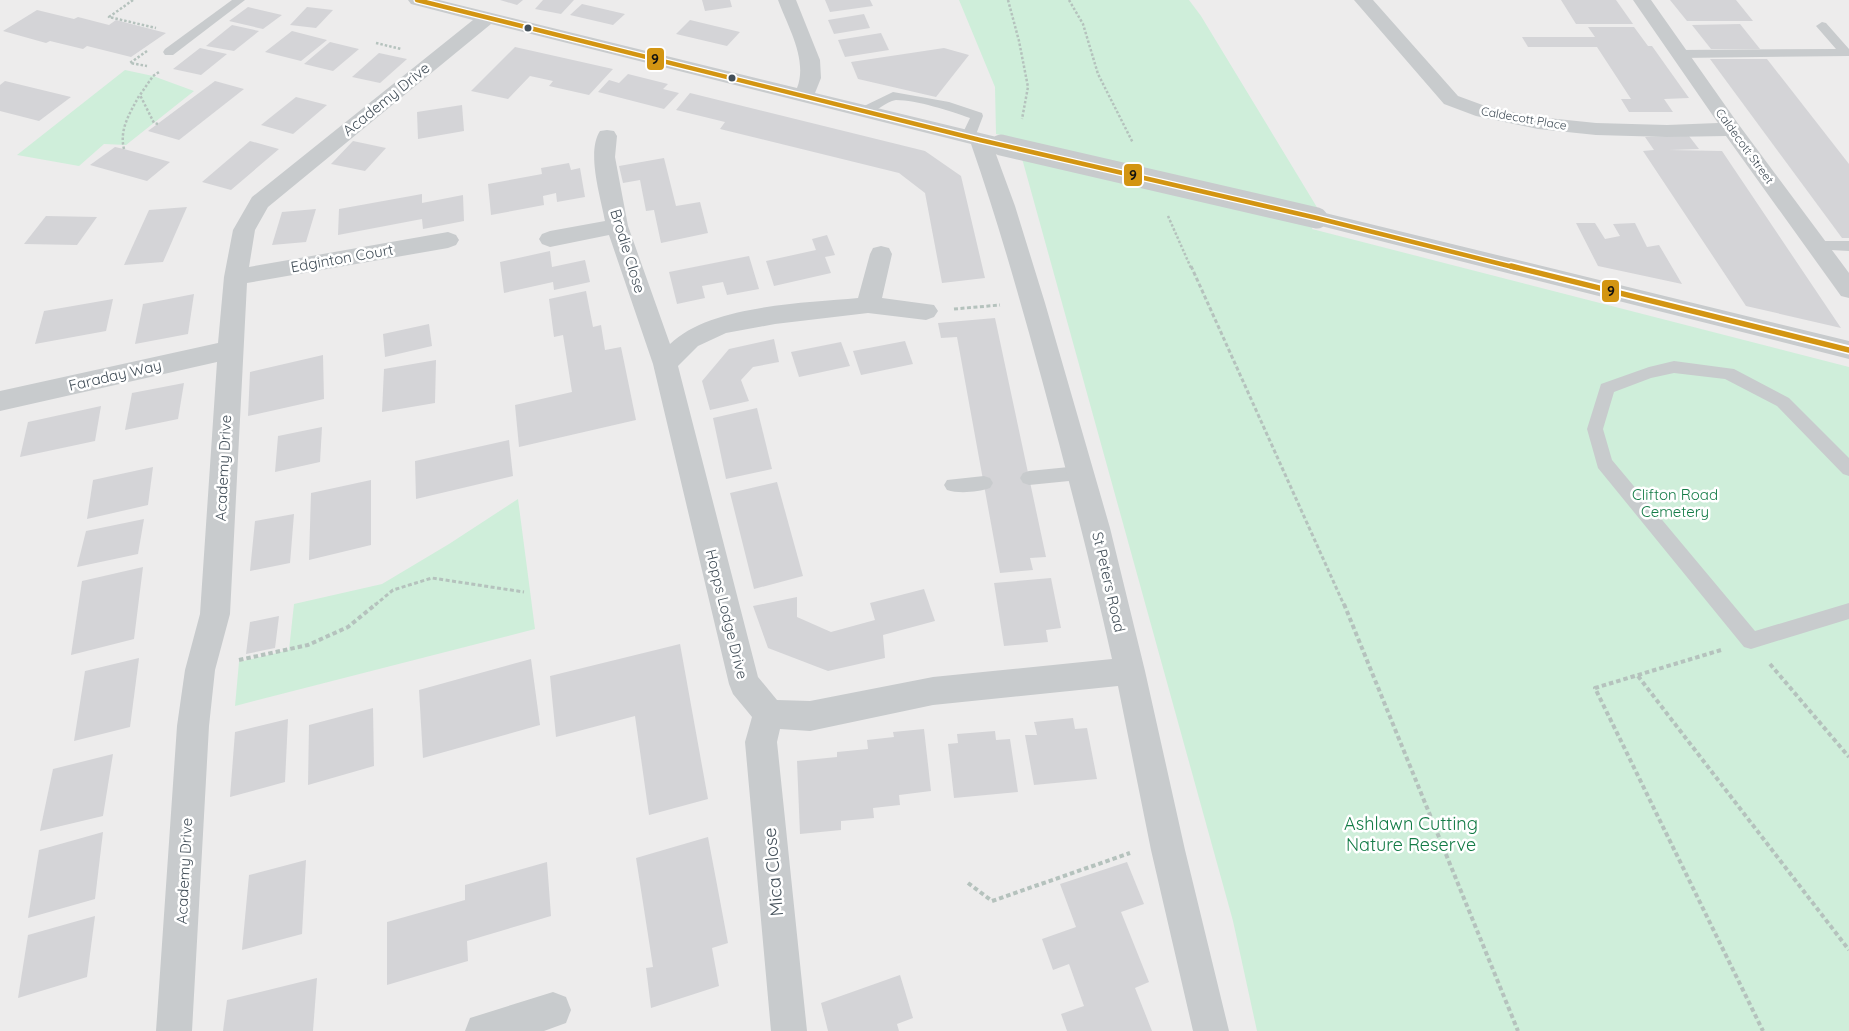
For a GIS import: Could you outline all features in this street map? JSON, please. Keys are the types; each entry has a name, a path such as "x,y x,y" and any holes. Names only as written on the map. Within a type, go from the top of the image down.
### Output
{"street":[{"path":"417,0 986,141 1317,218 1849,350"},
{"path":"787,0 810,60 811,78 804,96"},
{"name":"Caldecott Place","path":"1363,0 1451,100 1483,112 1538,123 1596,128 1667,131 1732,129"},
{"name":"Caldecott Street","path":"1642,0 1732,129 1849,290"},
{"name":"Academy Drive","path":"174,1031 193,726 200,670 215,614 230,350 236,277 244,230 260,202 488,17"},
{"name":"Brodie Close","path":"607,136 604,158 617,226 665,364"},
{"name":"St Peters Road","path":"986,141 1096,528 1130,671 1168,850 1211,1031"},
{"path":"550,239 617,226"},
{"name":"Edginton Court","path":"236,277 448,240"},
{"path":"868,305 881,254"},
{"path":"665,364 689,340 721,325 775,315 868,305 926,311"},
{"name":"Faraday Way","path":"0,401 230,350"},
{"name":"Hopps Lodge Drive","path":"665,364 744,684 769,714"},
{"path":"769,714 810,716 933,691 1130,671"},
{"name":"Mica Close","path":"769,714 761,742 789,1031"},
{"path":"483,1031 553,1010"}],"lane":[{"path":"169,52 239,0"},
{"path":"1680,54 1846,53 1822,26"},
{"path":"1817,246 1849,246"},
{"path":"1849,469 1783,402 1728,374 1674,367 1649,373 1608,388 1595,429 1604,463 1751,641 1849,611"},
{"path":"1029,478 1080,474"},
{"path":"954,485 984,483"}],"path":[{"path":"133,0 109,17 162,30"},
{"path":"986,141 1022,121 1028,87 1008,0"},
{"path":"1069,0 1083,24 1098,74 1134,144"},
{"path":"124,149 122,145 124,125 140,95 153,76 164,69"},
{"path":"140,95 154,123 158,124"},
{"path":"1164,207 1342,597 1518,1031"},
{"path":"926,311 1033,303"},
{"path":"200,670 262,654 308,645 348,627 393,590 432,578 524,592"},
{"path":"1762,1031 1595,688 1751,641 1849,757"},
{"path":"1638,676 1849,950"},
{"path":"968,883 992,901 1130,853 1168,850"}],"green space":[{"name":"Ashlawn Cutting Nature Reserve","path":"959,0 1189,0 1201,16 1318,209 1312,229 1849,367 1849,1031 1257,1031 1233,921 1023,162 1014,138 996,134 995,87"},
{"path":"125,70 153,76 194,91 126,145 104,144 79,166 17,155"},
{"path":"518,499 535,629 235,706 239,662 289,650 294,604 382,584 449,544"}],"building":[{"path":"500,0 523,0 517,5"},
{"path":"543,0 574,0 561,14 535,9"},
{"path":"702,0 730,0 732,7 705,11"},
{"path":"825,0 870,0 873,6 830,12"},
{"path":"1561,0 1616,0 1633,24 1576,24"},
{"path":"1670,0 1736,0 1753,21 1687,21"},
{"path":"582,4 625,14 613,25 570,15"},
{"path":"248,7 282,15 263,29 229,21"},
{"path":"307,7 333,10 316,28 290,25"},
{"path":"37,10 74,19 78,17 109,25 116,20 166,33 131,57 87,46 83,49 50,41 46,43 3,31"},
{"path":"864,14 870,28 834,34 828,20"},
{"path":"690,20 740,32 727,46 676,34"},
{"path":"1740,24 1760,49 1711,49 1692,25"},
{"path":"232,25 259,31 234,51 206,46"},
{"path":"1588,27 1634,27 1648,46 1652,46 1689,98 1664,99 1673,112 1629,112 1621,99 1631,99 1597,47 1528,47 1522,37 1595,37"},
{"path":"292,31 327,40 301,61 265,52"},
{"path":"881,33 889,50 845,57 838,40"},
{"path":"330,42 359,49 333,71 304,64"},
{"path":"515,47 613,69 589,95 549,86 553,81 530,76 508,99 471,91"},
{"path":"200,48 227,54 201,75 173,69"},
{"path":"944,48 969,55 936,97 858,79 851,62"},
{"path":"379,53 407,59 380,83 352,77"},
{"path":"1710,59 1767,59 1849,164 1849,238 1842,238"},
{"path":"628,74 668,84 663,89 679,93 664,109 598,92 609,80 619,83"},
{"path":"5,81 71,97 39,121 0,111 0,85"},
{"path":"215,81 244,89 179,140 148,131"},
{"path":"690,93 925,151 961,176 985,278 942,283 925,193 899,173 720,129 725,122 676,110"},
{"path":"296,97 327,105 293,134 261,125"},
{"path":"462,105 464,131 418,139 417,112"},
{"path":"1689,136 1699,149 1669,150 1722,151 1841,328 1746,306 1643,151 1654,150 1645,137"},
{"path":"250,141 279,149 231,190 202,182"},
{"path":"353,141 386,148 365,171 331,164"},
{"path":"115,147 170,162 147,181 90,165"},
{"path":"664,158 676,206 700,202 708,233 661,243 654,210 646,211 640,180 623,183 619,166"},
{"path":"569,163 571,170 580,168 585,197 557,202 556,193 543,196 544,205 491,215 488,184 542,174 541,168"},
{"path":"422,194 422,203 463,195 464,221 423,229 422,219 338,235 339,209"},
{"path":"187,207 163,262 124,265 149,210"},
{"path":"316,209 306,242 272,245 282,212"},
{"path":"46,216 97,217 77,245 24,244"},
{"path":"1576,223 1595,223 1605,239 1620,236 1613,224 1635,223 1647,247 1659,245 1682,284 1598,266"},
{"path":"827,235 835,255 825,257 831,273 774,286 766,261 816,250 812,239"},
{"path":"550,251 552,267 585,260 590,282 554,290 553,282 504,293 500,262"},
{"path":"749,256 759,289 727,295 723,282 702,286 705,298 677,304 669,272"},
{"path":"586,291 593,327 601,325 605,350 621,347 636,420 519,447 515,405 572,392 563,335 554,337 549,299"},
{"path":"194,294 188,334 135,344 143,304"},
{"path":"113,299 106,331 35,344 44,311"},
{"path":"995,318 1046,557 1030,558 1033,570 1000,573 957,337 941,338 938,323"},
{"path":"429,324 432,346 385,357 383,334"},
{"path":"774,339 779,362 753,367 741,380 749,401 710,410 702,381 729,349"},
{"path":"905,341 913,364 861,375 853,351"},
{"path":"841,342 850,366 799,377 791,352"},
{"path":"323,355 324,399 248,416 250,372"},
{"path":"436,360 435,403 382,412 384,369"},
{"path":"184,383 178,419 125,430 132,393"},
{"path":"101,406 95,441 20,457 28,422"},
{"path":"757,408 772,469 726,479 713,418"},
{"path":"322,427 320,462 275,472 278,436"},
{"path":"509,440 513,476 416,499 415,461"},
{"path":"153,467 148,505 87,519 93,480"},
{"path":"371,480 371,545 309,560 311,493"},
{"path":"777,482 803,576 754,589 730,493"},
{"path":"294,514 290,563 250,571 255,521"},
{"path":"144,519 138,554 77,567 86,531"},
{"path":"143,567 134,639 71,655 82,581"},
{"path":"1051,578 1061,628 1046,630 1048,642 1004,646 994,583"},
{"path":"924,589 935,621 883,635 885,658 828,671 768,648 753,606 797,597 797,617 831,632 875,620 870,603"},
{"path":"279,616 275,648 246,654 250,622"},
{"path":"680,644 708,799 649,815 635,716 556,737 550,676"},
{"path":"139,658 130,727 74,741 85,671"},
{"path":"531,659 540,725 423,758 419,690"},
{"path":"373,708 374,766 308,785 309,725"},
{"path":"1073,718 1075,729 1087,728 1097,779 1034,785 1025,735 1037,735 1034,722"},
{"path":"288,719 285,782 230,797 235,732"},
{"path":"924,729 931,791 899,795 900,805 873,808 874,818 841,821 841,830 800,834 797,761 837,757 837,752 868,749 867,740 894,737 893,732"},
{"path":"995,731 996,740 1010,739 1018,792 954,798 948,744 958,743 957,734"},
{"path":"113,754 103,816 40,831 53,769"},
{"path":"103,832 95,899 28,918 39,850"},
{"path":"708,837 728,943 712,948 719,986 651,1008 646,968 653,967 636,858"},
{"path":"306,860 302,934 242,950 249,875"},
{"path":"547,862 551,916 467,941 468,961 387,985 387,922 465,900 465,885"},
{"path":"1127,862 1144,904 1121,912 1149,982 1135,988 1152,1031 1067,1031 1061,1014 1084,1006 1069,964 1053,970 1042,939 1076,927 1060,884"},
{"path":"95,916 87,977 18,998 28,935"},
{"path":"900,975 913,1018 897,1024 899,1031 828,1031 821,1003"},
{"path":"317,978 313,1031 223,1031 227,1000"}],"transit line":[{"name":"9","path":"417,0 980,140 1317,218 1849,350"}],"park label":[{"name":"Clifton Road Cemetery","path":"1675,502"}]}
